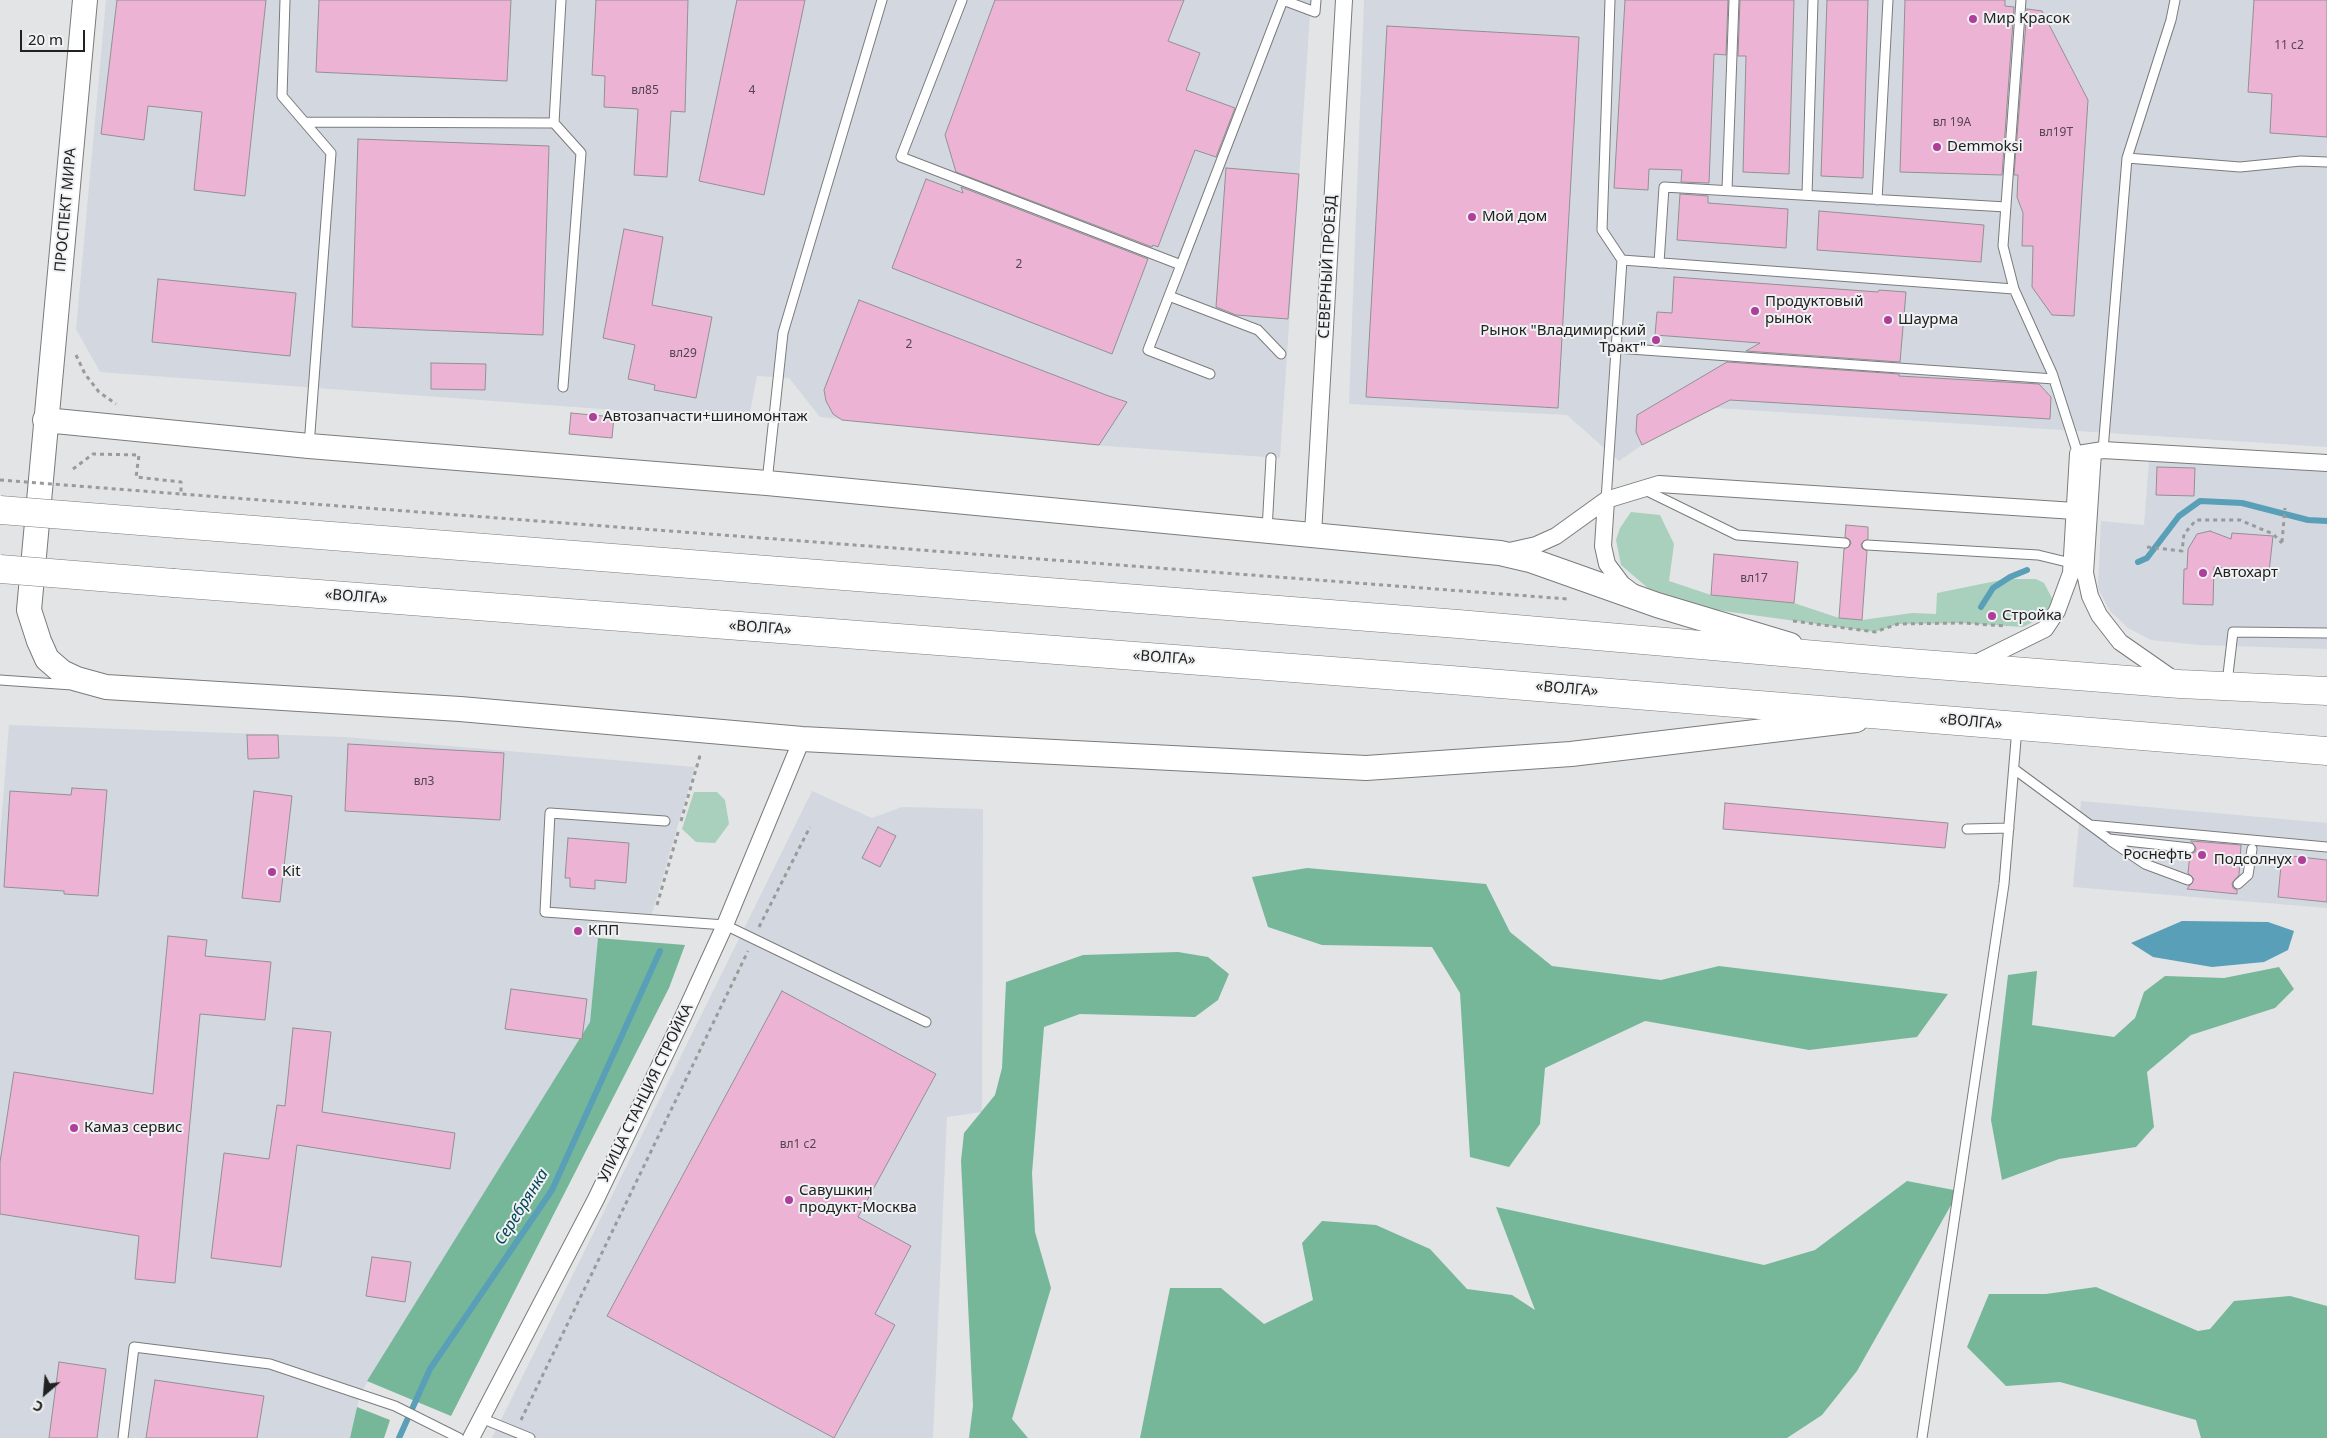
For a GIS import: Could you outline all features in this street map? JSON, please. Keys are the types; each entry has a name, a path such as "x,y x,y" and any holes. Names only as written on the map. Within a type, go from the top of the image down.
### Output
{"highway":[{"path":"0,510 1458,624 1828,657 2180,684 2327,691"},
{"name":"«ВОЛГА»","path":"0,568 174,583 1897,715 2327,751"}],"street":[{"name":"ПРОСПЕКТ МИРА","path":"84,0 29,610 47,659 62,672 106,687 460,709 802,739 1366,768 1571,754 1897,715"},
{"name":"СЕВЕРНЫЙ ПРОЕЗД","path":"1312,534 1344,0"},
{"path":"45,420 309,446 767,483 1500,553 1563,571 1644,600 1828,657"},
{"path":"2091,452 2327,463"},
{"path":"1967,667 2045,629 2066,591 2071,563 2075,511 2091,452"},
{"path":"2091,452 2085,574 2090,596 2100,615 2120,642 2180,684"},
{"path":"1500,553 1536,545 1556,536 1588,511 1606,500 1659,484 2075,511"},
{"path":"1606,500 1603,546 1607,564 1622,584 1644,600"},
{"name":"УЛИЦА СТАНЦИЯ СТРОЙКА","path":"471,1438 596,1199 725,925 802,739"}],"lane":[{"path":"285,0 282,96 331,152 309,446"},
{"path":"561,0 554,123 581,153 563,387"},
{"path":"767,483 783,333 882,0"},
{"path":"962,0 901,157 1181,265"},
{"path":"1210,374 1148,350 1283,0 1315,12 1316,0"},
{"path":"1606,500 1622,260 1602,230 1610,0"},
{"path":"1727,190 1734,0"},
{"path":"1807,195 1813,0"},
{"path":"1877,200 1888,0"},
{"path":"2020,0 2003,246 2014,289 2054,378 2091,452"},
{"path":"2091,452 2127,158 2175,0"},
{"path":"305,122 554,123"},
{"path":"2127,158 2240,167 2301,161 2327,162"},
{"path":"1659,263 1664,187 2006,207"},
{"path":"1622,260 2014,289"},
{"path":"1169,296 1258,330 1281,354"},
{"path":"1616,348 2054,378"},
{"path":"1267,530 1271,458"},
{"path":"1643,489 1737,535 1844,543"},
{"path":"1867,545 2038,556 2071,563"},
{"path":"2227,686 2233,632 2327,633"},
{"path":"0,680 106,687"},
{"path":"1922,1438 2004,884 2018,726"},
{"path":"2014,769 2145,864 2188,880"},
{"path":"665,821 550,813 545,912 725,925 926,1022"},
{"path":"2090,825 2327,846"},
{"path":"1967,829 2009,828"},
{"path":"2109,839 2190,848"},
{"path":"2241,852 2252,849 2266,841"},
{"path":"2238,884 2248,875 2252,849"},
{"path":"123,1438 134,1348 270,1364 395,1406 459,1438"},
{"path":"481,1418 530,1438"}],"path":[{"path":"73,470 93,454 139,455 136,477 181,482 181,494"},
{"path":"0,480 1462,592"},
{"path":"2147,547 2182,551 2184,534 2196,520 2240,520 2273,534 2282,543 2285,508"},
{"path":"653,920 702,749"},
{"path":"516,1432 810,827"}],"shaded area":[{"path":"106,0 1311,0 1280,458 1091,445 820,417 789,378 757,376 748,423 642,412 100,372 76,329"},
{"path":"1364,0 2327,0 2327,447 1716,408 1642,445 1619,461 1567,415 1349,404"},
{"path":"2149,460 2327,470 2327,649 2199,645 2151,640 2128,628 2110,611 2098,588 2101,521 2144,525"},
{"path":"9,725 345,737 695,767 652,914 601,910 590,1022 360,1394 350,1438 0,1438 0,836"},
{"path":"812,791 872,818 902,807 983,809 982,1112 947,1117 933,1438 492,1438"},
{"name":"Роснефть","path":"2081,801 2327,823 2327,908 2073,887"}],"green space":[{"path":"1631,512 1660,515 1674,544 1669,581 1711,595 1794,603 1839,618 1862,620 1912,613 1936,614 1937,593 2006,579 2036,579 2044,583 2053,600 2045,616 2023,627 1962,623 1898,624 1875,632 1702,608 1649,589 1621,565 1616,540 1620,528"},
{"path":"694,792 717,792 725,800 729,824 715,843 696,842 682,829"},
{"path":"1307,868 1486,884 1510,932 1552,966 1661,980 1719,966 1948,994 1917,1037 1809,1050 1645,1021 1545,1068 1540,1124 1509,1167 1470,1157 1460,993 1432,947 1322,945 1268,927 1252,877"},
{"path":"598,938 685,945 669,988 451,1416 367,1381 590,1022"},
{"path":"1178,952 1208,957 1229,974 1218,1000 1195,1017 1080,1014 1044,1027 1032,1173 1035,1232 1051,1288 1012,1419 1028,1438 969,1438 973,1406 961,1161 964,1133 995,1095 1002,1068 1006,982 1083,955"},
{"path":"2279,967 2294,989 2275,1008 2191,1035 2147,1072 2154,1127 2136,1147 2059,1159 2002,1180 1991,1120 2008,975 2037,971 2032,1025 2114,1037 2135,1018 2144,992 2165,976 2224,978"},
{"path":"1907,1181 1959,1191 1857,1371 1822,1415 1787,1438 1140,1438 1170,1288 1221,1288 1264,1324 1313,1300 1302,1243 1322,1221 1376,1225 1430,1249 1467,1289 1512,1295 1535,1310 1496,1207 1764,1265 1815,1250"},
{"path":"2096,1287 2198,1331 2210,1329 2234,1301 2290,1296 2327,1306 2327,1438 2201,1438 2196,1420 2060,1382 2006,1386 1967,1347 1989,1294 2046,1294"},
{"path":"357,1407 390,1420 384,1438 350,1438"}],"water":[{"path":"2182,921 2268,922 2294,931 2288,950 2264,962 2212,967 2153,957 2131,943"}],"building":[{"path":"117,0 266,0 245,196 194,190 202,112 148,106 144,140 101,134"},
{"path":"319,0 511,0 507,81 316,72"},
{"path":"596,0 688,0 685,112 671,111 667,177 634,175 638,109 604,107 605,76 592,75"},
{"path":"737,0 805,0 764,195 699,181"},
{"path":"995,0 1184,0 1168,41 1200,53 1186,90 1235,108 1216,157 1195,150 1158,247 1153,245 1152,247 956,172 945,135"},
{"path":"1625,0 1728,0 1726,55 1714,54 1709,183 1681,182 1682,170 1649,169 1648,190 1614,188"},
{"path":"1740,0 1794,0 1789,174 1743,172 1746,56 1738,56"},
{"path":"1827,0 1868,0 1863,178 1821,176"},
{"path":"1905,0 2005,0 2005,6 2014,7 2002,175 1900,172"},
{"path":"2254,0 2327,0 2327,137 2270,133 2272,94 2248,92"},
{"path":"2027,9 2042,11 2088,100 2074,316 2052,315 2032,287 2033,246 2022,246 2023,213 2017,197 2018,175 2014,175"},
{"name":"Мой дом","path":"1387,26 1579,37 1558,408 1366,397"},
{"path":"358,139 549,146 543,335 352,327"},
{"path":"1226,168 1299,174 1288,319 1236,315 1216,307"},
{"path":"926,179 963,193 961,187 1148,259 1112,354 892,268"},
{"path":"1680,194 1708,196 1708,203 1788,209 1786,248 1677,240"},
{"path":"1819,211 1984,225 1981,262 1817,250"},
{"path":"624,229 663,237 652,305 712,317 696,398 654,390 655,385 628,379 635,345 603,338"},
{"path":"1674,277 1878,292 1879,290 1906,292 1900,362 1746,351 1760,343 1655,335 1657,312 1672,313"},
{"path":"158,279 296,293 290,356 152,342"},
{"path":"859,300 1127,402 1099,445 842,420 833,414 826,401 824,390"},
{"path":"1727,362 1899,374 1899,376 2039,384 2051,397 2050,419 1730,400 1642,445 1636,432 1637,415"},
{"path":"431,363 486,364 485,390 431,389"},
{"path":"571,413 614,417 612,438 569,434"},
{"path":"2157,467 2195,468 2194,496 2156,495"},
{"path":"1846,525 1868,527 1868,539 1861,544 1862,548 1867,551 1862,620 1839,618 1844,549 1851,544 1850,540 1845,537"},
{"path":"2210,531 2231,539 2232,533 2273,536 2269,572 2214,567 2213,605 2183,604 2184,569 2187,569 2188,549 2197,534"},
{"path":"1714,554 1798,562 1794,603 1711,595"},
{"path":"247,735 278,735 279,758 248,759"},
{"path":"348,744 504,753 500,820 345,811"},
{"path":"72,788 107,790 98,896 64,894 64,891 4,887 10,791 71,795"},
{"path":"254,791 292,796 280,902 242,898"},
{"path":"1725,803 1948,823 1945,848 1723,829"},
{"path":"878,827 896,836 880,867 862,858"},
{"path":"568,838 629,843 626,883 595,880 595,889 570,887 570,878 565,878"},
{"path":"2191,841 2241,845 2239,875 2232,883 2233,888 2237,890 2237,894 2187,889 2194,879 2188,873 2190,854 2195,852 2196,848"},
{"path":"2282,855 2327,860 2327,902 2278,897"},
{"path":"168,936 207,940 205,956 271,962 265,1020 200,1014 175,1283 135,1279 139,1236 0,1214 0,1162 14,1072 153,1094"},
{"path":"511,989 587,999 582,1039 505,1029"},
{"path":"782,991 936,1074 858,1217 911,1246 875,1314 895,1325 834,1438 607,1316"},
{"path":"293,1028 331,1032 322,1112 455,1133 450,1169 297,1145 281,1267 211,1258 224,1153 269,1159 277,1105 285,1106"},
{"path":"372,1257 411,1262 405,1302 366,1296"},
{"path":"59,1362 106,1369 97,1438 49,1438"},
{"path":"155,1380 264,1396 257,1438 146,1438"}],"waterway":[{"name":"Серебрянка","path":"2138,562 2147,558 2179,516 2200,501 2242,503 2308,520 2327,521"},
{"name":"Серебрянка","path":"1981,607 1993,588 2010,577 2027,570"},
{"name":"Серебрянка","path":"399,1438 430,1369 552,1190 660,951"}],"place":[{"name":"Мир Красок","path":"1973,19"},
{"name":"Demmoksi","path":"1937,147"},
{"name":"Мой дом","path":"1472,217"},
{"name":"Продуктовый рынок","path":"1755,311"},
{"name":"Шаурма","path":"1888,320"},
{"name":"Рынок \"Владимирский Тракт\"","path":"1656,340"},
{"name":"Автозапчасти+шиномонтаж","path":"593,417"},
{"name":"Автохарт","path":"2203,573"},
{"name":"Стройка","path":"1992,616"},
{"name":"Роснефть","path":"2202,855"},
{"name":"Подсолнух","path":"2302,860"},
{"name":"Kit","path":"272,872"},
{"name":"КПП","path":"578,931"},
{"name":"Камаз сервис","path":"74,1128"},
{"name":"Савушкин продукт-Москва","path":"789,1200"}]}
